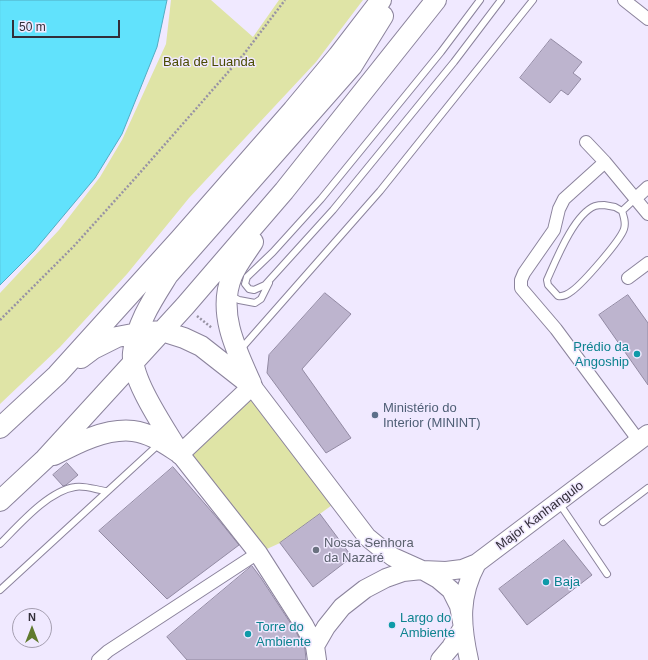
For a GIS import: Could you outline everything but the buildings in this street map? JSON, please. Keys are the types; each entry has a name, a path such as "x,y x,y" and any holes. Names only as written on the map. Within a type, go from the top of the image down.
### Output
{"main road":[{"path":"0,428 57,375 180,239 294,110 381,0"},
{"path":"316,653 304,625 258,553 180,454 143,391 133,361 133,353 146,310 168,275 352,66 392,0"},
{"path":"0,501 45,459 133,361 185,306 284,191 436,0"},
{"path":"252,386 228,322 226,294 232,276 284,191"},
{"path":"57,375 93,349 117,337 162,331 184,338 201,346 252,386 367,537 393,557 438,579 451,590 459,606 469,660"},
{"path":"180,454 252,386"},
{"path":"45,459 104,433 133,431 148,435 180,454"},
{"name":"Major Kanhangulo","path":"422,570 446,571 462,569 477,563 644,438"},
{"path":"440,660 451,647 463,627 465,593 469,578 477,563"},
{"path":"316,653 326,627 342,607 365,589 386,578 397,574 422,570"}],"street":[{"path":"624,0 648,19"},
{"path":"586,142 605,162 648,214"},
{"path":"605,162 564,199 554,230 524,273 520,284 521,288 644,438"},
{"path":"636,198 648,187"},
{"path":"628,278 648,263"},
{"path":"98,660 108,651 258,553"}],"lane":[{"path":"480,0 426,70 321,199 273,252 247,277 245,284 249,289 254,290 261,288 270,281 333,210 454,62 501,0"},
{"path":"238,352 380,191 533,0"},
{"path":"622,211 636,198"},
{"path":"604,205 615,207 622,211 625,221 624,228 608,253 574,290 564,296 558,296 548,285 547,280 574,226 584,213 595,206 604,205"},
{"path":"226,294 239,300 255,303 264,296 270,281"},
{"path":"0,590 162,442"},
{"path":"0,544 32,512 65,490 76,486 106,492"},
{"path":"603,522 648,488"},
{"path":"558,502 607,574"}],"path":[{"path":"0,320 74,246 244,54 285,0"},
{"path":"185,306 213,329"}],"green space":[{"name":"Baía de Luanda","path":"171,0 211,0 253,37 279,0 363,0 316,62 189,198 127,274 60,347 0,404 0,293 59,230 100,177 122,140 166,44"},
{"path":"252,386 339,500 280,543 258,553 180,454"}],"water":[{"path":"0,0 167,0 157,47 122,134 95,178 34,251 0,285"}],"place":[{"name":"Prédio da Angoship","path":"637,354"},
{"name":"Ministério do Interior (MININT)","path":"375,415"},
{"name":"Nossa Senhora da Nazaré","path":"316,550"},
{"name":"Baja","path":"546,582"},
{"name":"Largo do Ambiente","path":"392,625"},
{"name":"Torre do Ambiente","path":"248,634"}]}
